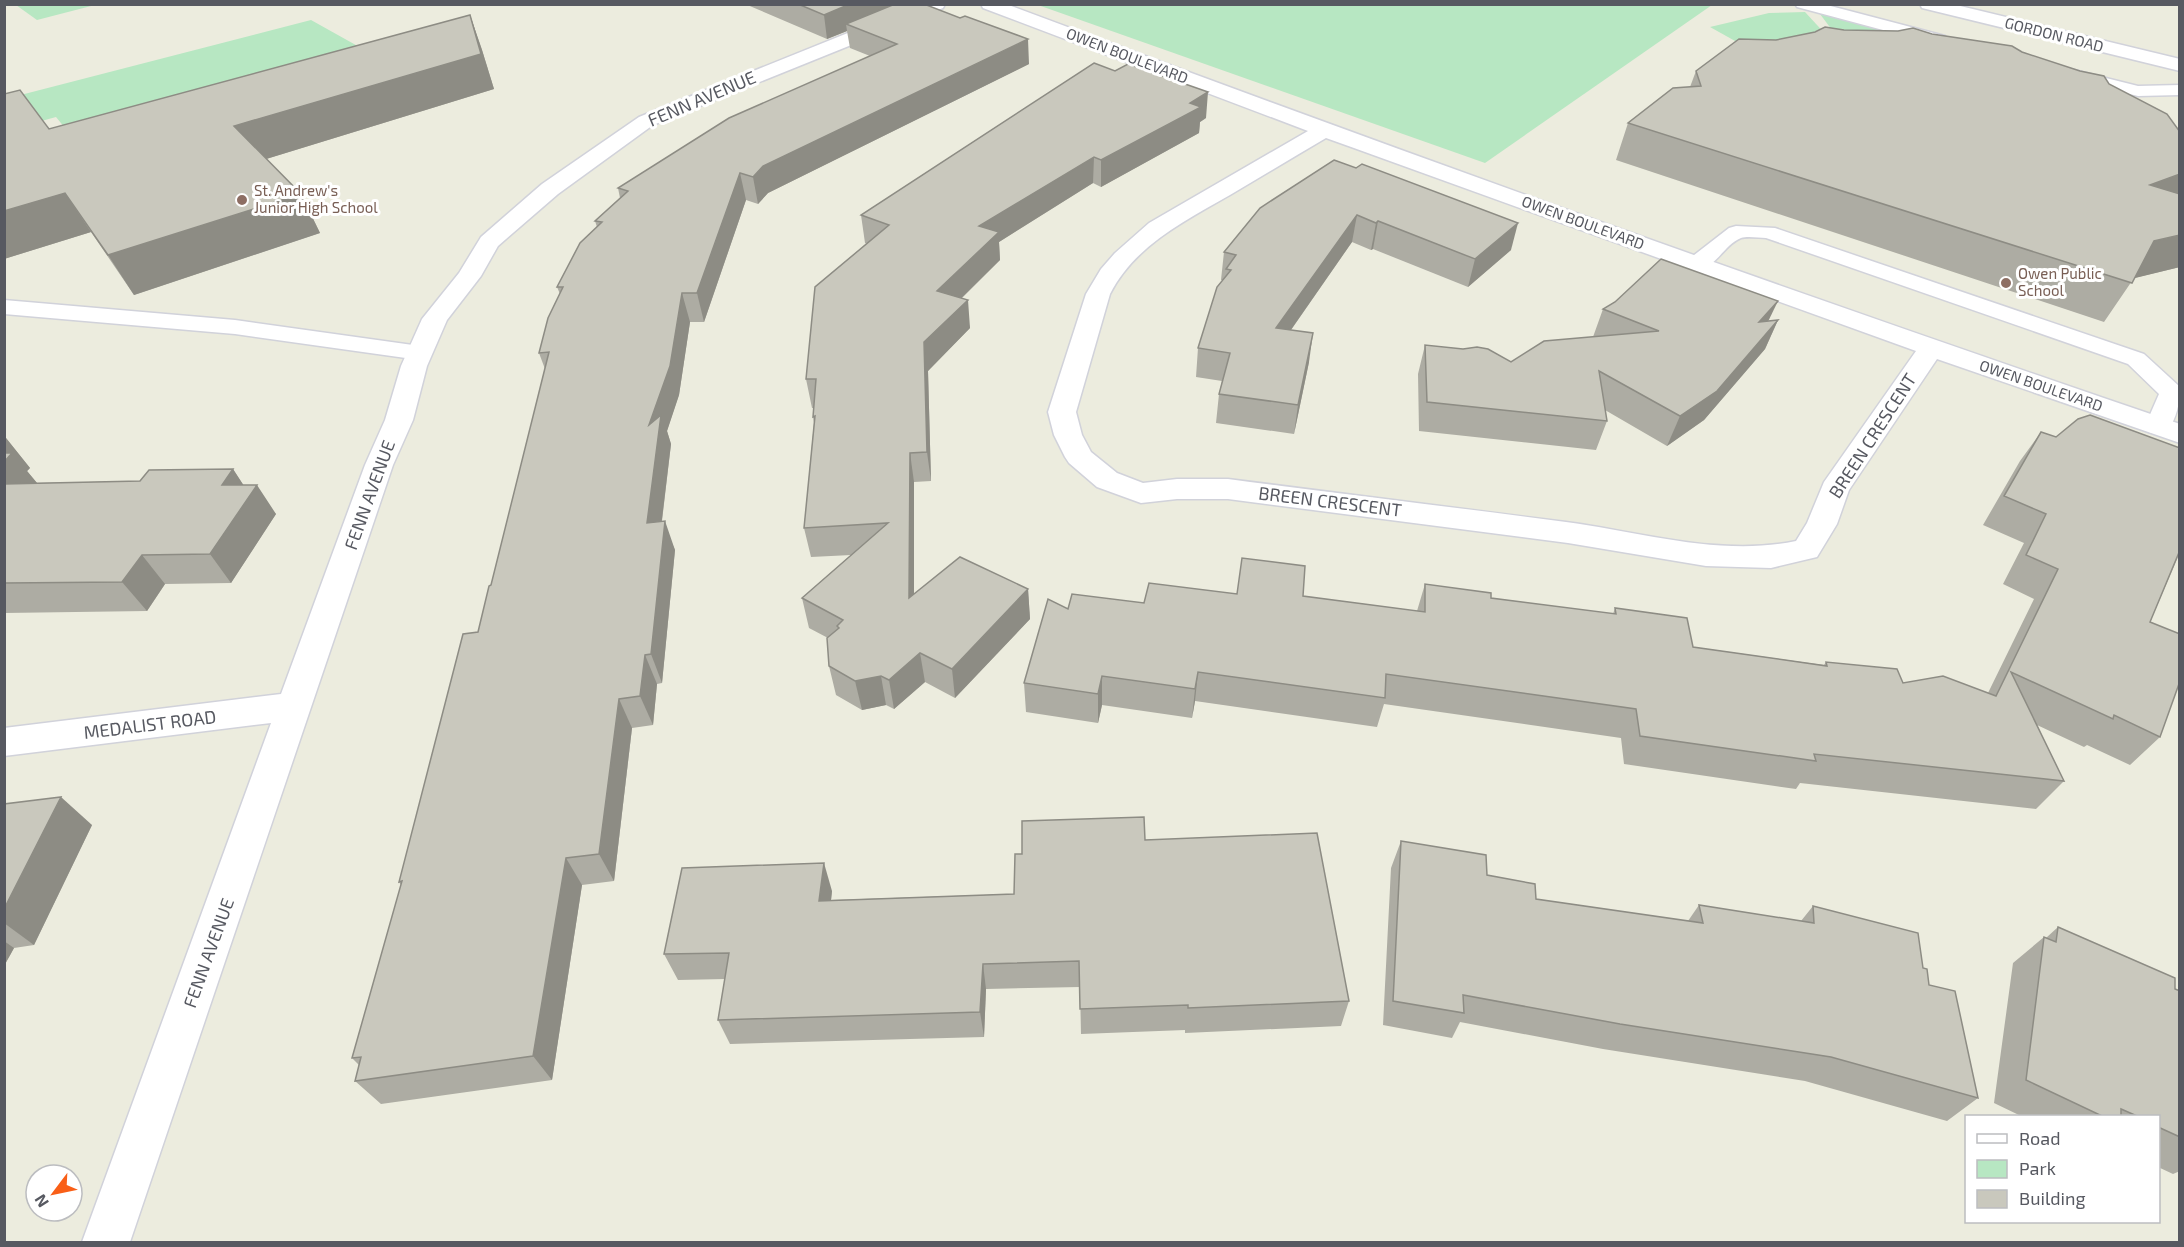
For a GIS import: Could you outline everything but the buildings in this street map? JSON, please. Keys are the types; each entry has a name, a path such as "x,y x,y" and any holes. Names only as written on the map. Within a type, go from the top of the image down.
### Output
{"street":[{"name":"FENN AVENUE","path":"106,1242 379,465 399,420 420,353 435,319 469,276 489,242 582,165 646,121 937,4"},
{"name":"OWEN BOULEVARD","path":"989,4 1324,130 1931,348 2169,430"},
{"name":"GORDON ROAD","path":"1928,4 2180,65"},
{"name":"BREEN CRESCENT","path":"1324,130 1157,228 1134,246 1104,280 1062,412 1068,435 1079,457 1107,480 1141,493 1177,489 1228,489 1556,531 1706,555 1771,557 1806,549 1821,524 1834,489 1931,348"},
{"name":"MEDALIST ROAD","path":"4,742 296,706"}],"lane":[{"path":"1803,4 1956,44"},
{"path":"2058,71 2138,91 2180,90"},
{"path":"1697,264 1736,232 1768,232 2125,355 2136,359 2172,393 2169,430"},
{"path":"4,307 235,327 420,353"}],"green space":[{"path":"16,5 95,5 37,20"},
{"path":"1038,5 1712,5 1485,163"},
{"path":"1805,12 1841,51 1762,56 1710,27 1769,13"},
{"path":"1820,14 1928,42 1847,50"},
{"path":"311,20 397,68 88,156 56,117 5,131 5,99"}],"place":[{"name":"St. Andrew's Junior High School","path":"242,200"},
{"name":"Owen Public School","path":"2006,283"}]}
